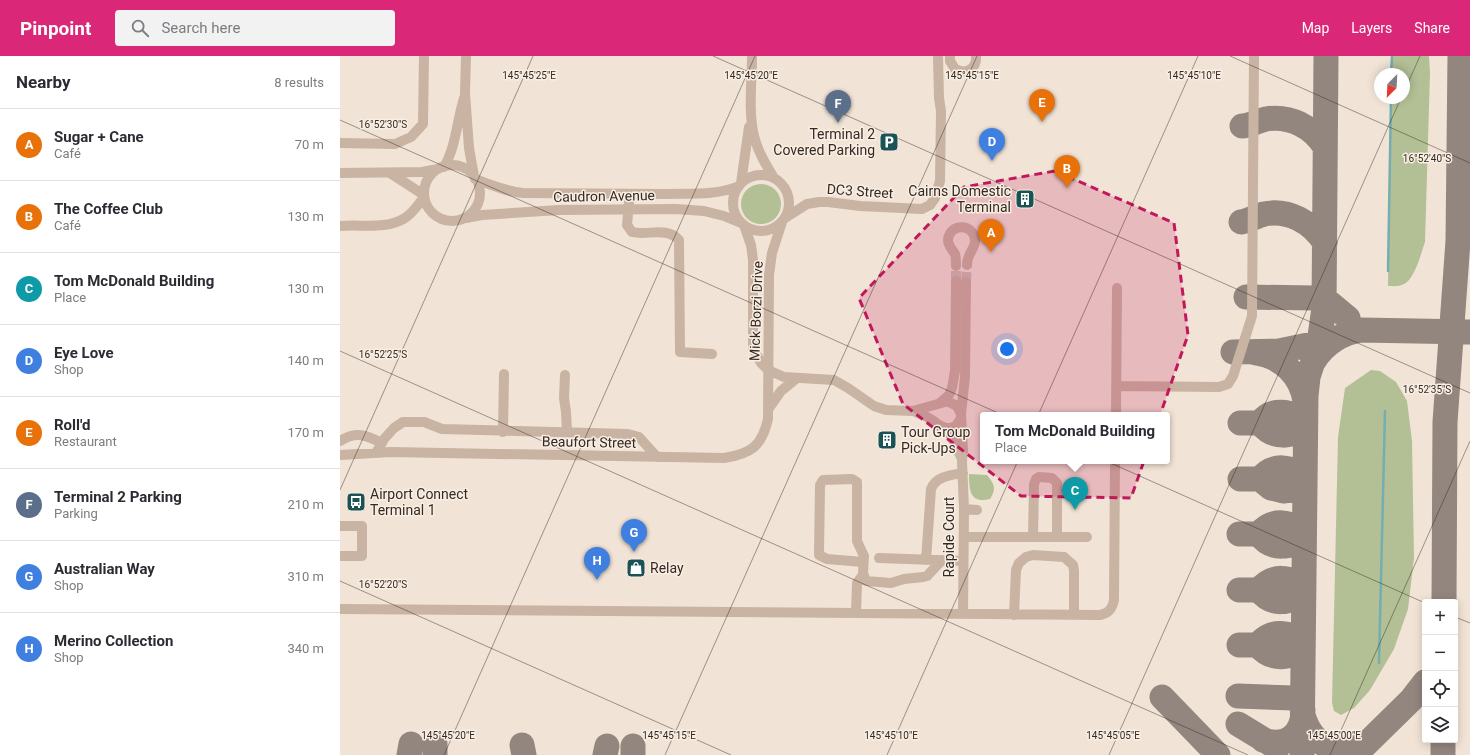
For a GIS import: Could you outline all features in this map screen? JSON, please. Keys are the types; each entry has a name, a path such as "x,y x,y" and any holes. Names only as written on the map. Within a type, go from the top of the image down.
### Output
{"street":[{"path":"340,143 395,144 411,137 423,124 424,56"},
{"path":"465,93 453,145 447,162 442,168 433,173 425,188 424,196 427,206 432,213 448,221 458,221 466,218 474,211 480,194 469,148 465,93 466,56"},
{"path":"466,70 473,56"},
{"path":"752,56 751,111 753,132 764,162 774,178"},
{"name":"DC3 Street","path":"783,220 807,204 819,202 860,206 922,208 930,205 935,198 940,181 942,111 939,98 938,56"},
{"path":"950,56 950,61 955,69 963,72 974,67 976,63 976,56"},
{"path":"1116,386 1219,387 1228,384 1234,376 1252,316 1254,56"},
{"path":"740,185 748,178 757,175 766,175 781,183 788,196 789,204 788,211 783,220 776,227 768,230 760,231 751,229 743,224 737,217 733,205 733,198 740,185 751,111"},
{"path":"340,173 422,172 458,166 467,170 475,177"},
{"path":"390,173 424,196"},
{"name":"Caudron Avenue","path":"475,177 510,192 630,194 711,193 728,190 740,185"},
{"path":"630,194 627,225 632,232 637,234 643,232 669,233 675,236 678,240 680,352 712,354"},
{"path":"340,226 386,225 396,223 406,218 424,196"},
{"name":"Caudron Avenue","path":"466,218 482,215 559,210 628,209 704,211 724,216 743,224"},
{"name":"Mick Borzi Drive","path":"768,370 768,304 770,266 772,253 783,220"},
{"name":"Mick Borzi Drive","path":"743,224 751,245 753,260 753,348 761,363 768,370"},
{"path":"956,266 955,255 948,240 951,232 959,227 963,227 971,231 975,239 974,247 967,258 967,265"},
{"path":"940,403 949,395 955,372 956,282"},
{"name":"Rapide Court","path":"963,614 964,509 962,461 963,429 961,416 965,377 966,282"},
{"path":"1116,412 1117,288"},
{"path":"768,370 784,378 834,380 874,406 891,410 913,411 940,403 953,403 957,406 961,416 959,423 948,429 940,427 927,417 913,411"},
{"name":"Beaufort Street","path":"340,455 391,452 724,458 743,454 751,450 758,443 764,433 769,408 768,370"},
{"path":"503,432 504,374"},
{"path":"565,375 564,398 567,432"},
{"path":"769,408 781,392 797,378"},
{"path":"376,453 394,428 403,422 424,422 442,429 503,432 628,434 639,437 657,457"},
{"name":"Rapide Court","path":"948,429 962,461"},
{"path":"340,441 348,436 359,435 370,437 382,443"},
{"path":"340,609 1095,616 1106,614 1113,606 1114,600 1115,464"},
{"path":"926,560 931,488 937,480 963,473"},
{"path":"1033,537 1034,484 1036,479 1039,477 1052,478 1056,480 1057,483 1058,537"},
{"path":"863,562 827,559 819,555 820,485 823,480 852,479 857,482 857,541 863,554 863,562 863,575 866,581 894,583 900,580 925,577 942,560"},
{"path":"964,509 977,510"},
{"path":"340,526 362,526 362,556 340,556"},
{"path":"964,537 1087,537"},
{"path":"1014,615 1017,567 1023,559 1033,555 1064,556 1073,566 1074,615"},
{"path":"879,558 963,561"},
{"path":"856,614 857,583 863,575"}],"highlighted area":[{"path":"1055,171 1174,223 1188,335 1131,498 1021,496 903,404 859,298 964,187"}],"green space":[{"path":"1392,56 1429,56 1430,73 1425,242 1411,277 1400,286 1388,286 1391,104 1410,104 1410,68 1391,68"},
{"path":"765,184 772,187 778,193 781,204 780,212 772,221 765,224 757,224 750,221 742,212 741,200 744,193 753,185"},
{"path":"1371,370 1380,371 1396,382 1407,401 1412,441 1414,558 1408,609 1394,649 1370,690 1354,708 1341,715 1334,711 1332,703 1338,437 1345,388"},
{"path":"969,474 987,475 994,486 990,499 983,500 975,498 970,490"}],"waterway":[{"path":"1391,68 1392,56"},
{"path":"1388,271 1391,104"},
{"path":"1379,663 1385,411"}],"taxiway":[{"path":"1302,755 1306,396 1308,377 1319,343 1324,308 1326,56"},
{"path":"1444,599 1445,422 1458,241 1460,56"},
{"path":"1242,126 1275,118 1292,121 1307,128 1325,147"},
{"path":"1241,222 1264,214 1282,213 1290,215 1306,223 1325,243"},
{"path":"1246,297 1314,298 1330,303 1348,318"},
{"path":"1314,361 1323,349 1334,340 1354,331 1470,332"},
{"path":"1233,352 1279,351 1332,340"},
{"path":"1256,353 1274,359 1289,369 1295,375 1303,392 1305,401"},
{"path":"1240,423 1260,423 1271,432 1283,435 1295,432 1305,424 1295,416 1282,412 1270,414 1260,423"},
{"path":"1240,479 1260,479 1271,488 1284,491 1293,489 1305,480 1294,471 1282,468 1271,470 1260,479"},
{"path":"1239,534 1259,534 1269,543 1282,546 1294,543 1304,535 1294,526 1282,523 1270,525 1259,534"},
{"path":"1239,590 1259,590 1269,599 1281,602 1293,599 1304,590 1293,581 1282,578 1270,581 1259,590"},
{"path":"1239,645 1258,645 1269,654 1280,657 1292,654 1303,646 1299,641 1287,634 1274,634 1268,636 1258,645"},
{"path":"1355,755 1411,700 1422,686"},
{"path":"1238,696 1294,698 1300,703 1303,710"},
{"path":"1162,697 1218,755"},
{"path":"1303,715 1307,726 1313,735 1320,742 1328,746 1346,748 1367,743"},
{"path":"1263,740 1278,742 1285,741 1290,738 1299,729 1303,715"},
{"path":"1238,724 1277,749"},
{"path":"1443,743 1443,755"},
{"path":"409,755 411,744"},
{"path":"435,744 435,755"},
{"path":"522,745 524,755"},
{"path":"605,755 607,746"},
{"path":"633,746 633,755"}],"tunnel":[{"path":"966,282 967,265"},
{"path":"956,266 956,281"}],"place":[{"name":"Roll'd","path":"1042,122"},
{"name":"Terminal 2 Parking","path":"838,123"},
{"name":"Terminal 2 Covered Parking","path":"889,142"},
{"name":"Eye Love","path":"992,161"},
{"name":"The Coffee Club","path":"1067,188"},
{"name":"Cairns Domestic Terminal","path":"1025,199"},
{"name":"Sugar + Cane","path":"991,252"},
{"name":"Tour Group Pick-Ups","path":"887,440"},
{"name":"Airport Connect Terminal 1","path":"356,502"},
{"name":"Tom McDonald Building","path":"1075,510"},
{"name":"Australian Way","path":"634,552"},
{"name":"Relay","path":"636,568"},
{"name":"Merino Collection","path":"597,580"}]}
